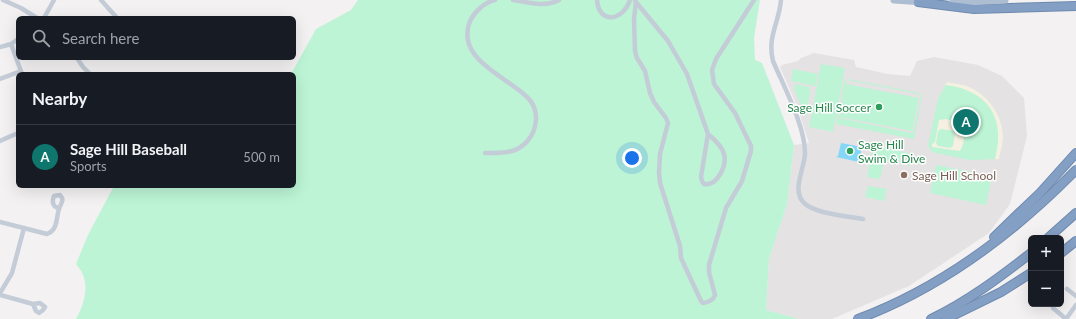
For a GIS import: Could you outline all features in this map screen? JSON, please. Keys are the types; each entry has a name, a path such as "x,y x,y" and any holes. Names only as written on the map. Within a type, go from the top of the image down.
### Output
{"highway":[{"path":"918,2 974,9 1076,6"},
{"path":"983,250 994,236 1040,193 1076,153"},
{"path":"858,319 886,307 931,284 983,250 1036,210 1076,170"},
{"path":"1051,235 1076,213"},
{"path":"1064,251 1076,241"},
{"path":"931,319 942,314 987,286 1028,255"},
{"path":"946,319 994,295 1028,275"}],"main road":[{"path":"894,0 967,3 1005,0"}],"street":[{"path":"3,0 34,16"},
{"path":"45,16 54,0"},
{"path":"101,0 115,16"},
{"path":"485,153 505,152 526,144 530,139 536,123 535,111 528,98 477,59 470,48 468,35 471,19 484,4 495,0"},
{"path":"514,0 540,5 558,0"},
{"path":"597,0 601,12 606,16 611,17 623,12 630,0"},
{"path":"635,1 635,51 637,58 645,71 650,93 654,102 668,123 660,154 659,173 663,193 680,246 681,258 701,301 706,303 714,298 715,295 709,272 709,265 726,208 742,181 752,151 735,113 714,84 712,70 716,59 754,0"},
{"path":"781,0 778,18 773,31 771,53 773,62 803,134 805,155 799,192 803,202 812,208 863,219"},
{"path":"635,1 668,41 680,60 687,74 708,134 720,146 724,154 724,164 717,178 707,184 704,184 701,177 708,134"},
{"path":"0,47 11,44 16,40"},
{"path":"11,44 16,58"},
{"path":"17,60 21,72"},
{"path":"78,60 88,72"},
{"path":"0,79 16,74"},
{"path":"0,141 16,133"},
{"path":"0,222 44,234 50,232 55,227 59,208"},
{"path":"24,228 12,273 0,294 33,304"},
{"path":"1067,289 1076,296"},
{"path":"1053,308 1066,319 1076,305"}],"shaded area":[{"name":"Sage Hill School","path":"814,53 854,60 856,67 888,74 910,76 917,61 934,57 978,65 1002,76 1024,98 1027,136 1010,204 989,233 909,286 832,319 799,319 766,310 769,259 787,204 794,145 809,143 797,106 780,67 782,65 798,61 801,58"}],"green space":[{"path":"358,0 760,0 754,38 755,60 762,63 794,145 787,204 769,259 766,310 799,319 76,319 83,303 85,280 76,264 88,235 113,188 296,188 296,72 292,72 316,29 351,10"},
{"path":"821,64 845,68 833,132 809,127"},
{"path":"793,69 818,74 815,86 791,81"},
{"path":"848,79 920,93 922,97 914,139 836,124 844,82","holes":["847,80 919,94 921,99 913,132 911,133 839,118 839,111"]},
{"path":"948,82 967,86 977,91 994,109 1003,132 999,159 969,160 932,152 928,145 938,99"},
{"path":"795,84 810,87 809,90 811,90 806,113 808,114 807,116 805,115 794,89"},
{"name":"Sage Hill Soccer","path":"846,84 919,98 912,131 839,117"},
{"path":"873,146 909,153 912,156 909,166 907,165 909,159 900,157 898,164 884,161 880,179 867,177"},
{"path":"936,165 992,176 986,205 930,193"},
{"path":"868,186 887,189 884,201 865,197"}],"sand":[{"path":"948,82 967,86 977,91 994,109 1003,132 999,159 995,159 998,128 991,109 976,95 961,88 945,85"},
{"path":"939,120 951,120 960,126 964,135 964,140 960,151 932,147 932,144 935,142","holes":["941,129 954,131 953,146 950,148 938,146 936,143 938,131"]}],"water":[{"name":"Sage Hill Swim & Dive","path":"841,143 862,147 859,162 836,157 838,156"}],"place":[{"name":"Sage Hill Soccer","path":"879,107"},
{"name":"Sage Hill Baseball","path":"966,122"},
{"name":"Sage Hill Swim & Dive","path":"850,151"},
{"name":"Sage Hill School","path":"904,175"}]}
